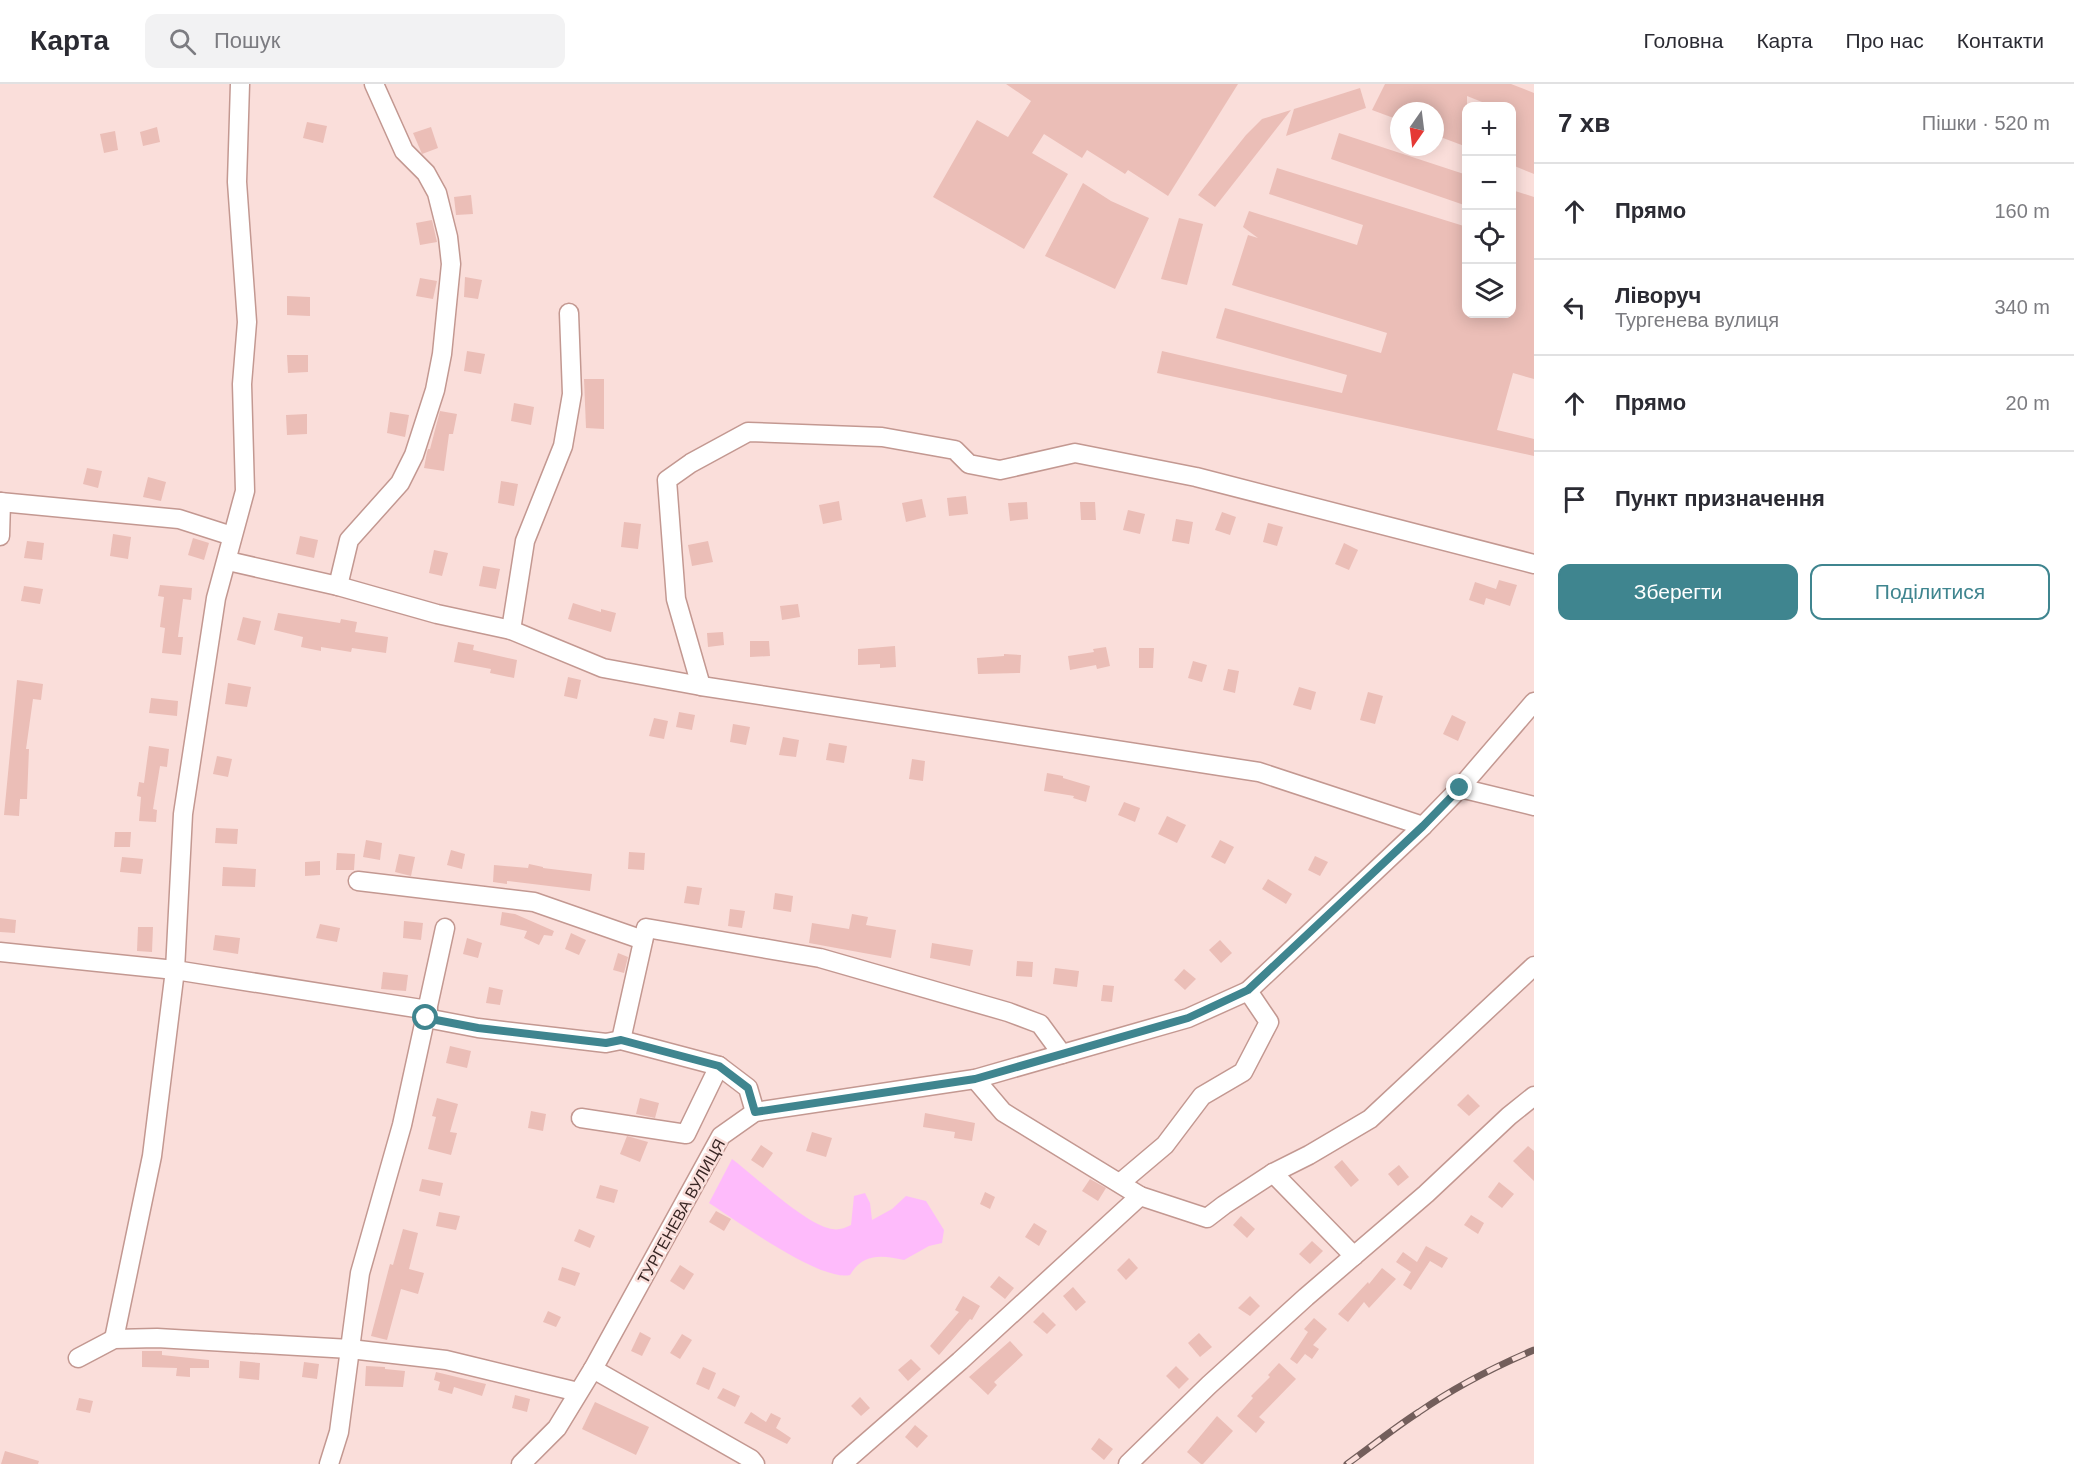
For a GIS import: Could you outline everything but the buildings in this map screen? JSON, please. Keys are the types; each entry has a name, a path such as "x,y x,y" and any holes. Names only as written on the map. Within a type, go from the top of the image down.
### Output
{"street":[{"path":"114,1340 152,1156 175,970 183,814 216,598 228,561 232,536 245,491 242,384 247,322 237,182 240,84"},
{"path":"338,586 349,540 400,483 414,455 435,390 451,264 448,237 437,193 426,173 404,151 374,84"},
{"path":"511,630 525,541 563,446 572,394 569,313"},
{"path":"701,686 676,598 667,480 692,463 748,432 882,437 955,450 969,464 1000,470 1075,453 1196,477 1534,564"},
{"path":"0,536 1,502 179,519 232,536"},
{"path":"228,561 338,586 437,614 511,630 603,668 701,686 1259,772 1423,826"},
{"name":"ТУРГЕНЕВА ВУЛИЦЯ","path":"521,1464 557,1428 593,1369 721,1136 755,1112 975,1079 1188,1018 1248,990 1423,826 1460,788 1534,702"},
{"path":"1460,788 1534,806"},
{"path":"358,881 534,902 643,940"},
{"path":"329,1464 339,1432 360,1273 402,1125 446,928"},
{"path":"621,1040 646,928 819,958 1008,1012 1040,1024 1062,1054"},
{"path":"0,952 175,970 427,1014 478,1028 606,1043 621,1040 719,1066 748,1088 755,1112"},
{"path":"975,1079 1003,1112 1140,1196 1207,1218 1273,1173 1370,1119 1534,966"},
{"path":"1120,1183 1165,1145 1202,1096 1243,1072 1269,1022 1248,990"},
{"path":"581,1118 686,1134 719,1066"},
{"path":"1128,1464 1209,1385 1534,1096"},
{"path":"1273,1173 1354,1256"},
{"path":"842,1464 960,1361 1140,1196"},
{"path":"78,1358 114,1340 157,1338 350,1349 446,1360 578,1392"},
{"path":"593,1369 751,1459 755,1464"}],"shaded area":[{"path":"732,1159 805,1217 831,1229 851,1225 854,1196 865,1193 870,1203 872,1220 892,1209 906,1196 926,1201 944,1230 942,1243 929,1246 904,1260 888,1257 867,1259 850,1275 837,1275 820,1269 758,1236 709,1203"}],"railway":[{"path":"1347,1464 1401,1424 1447,1394 1490,1370 1534,1350"}],"route":[{"path":"426,1018 478,1028 606,1043 621,1040 719,1066 748,1088 755,1112 975,1079 1188,1018 1248,990 1423,826 1460,788"}]}
